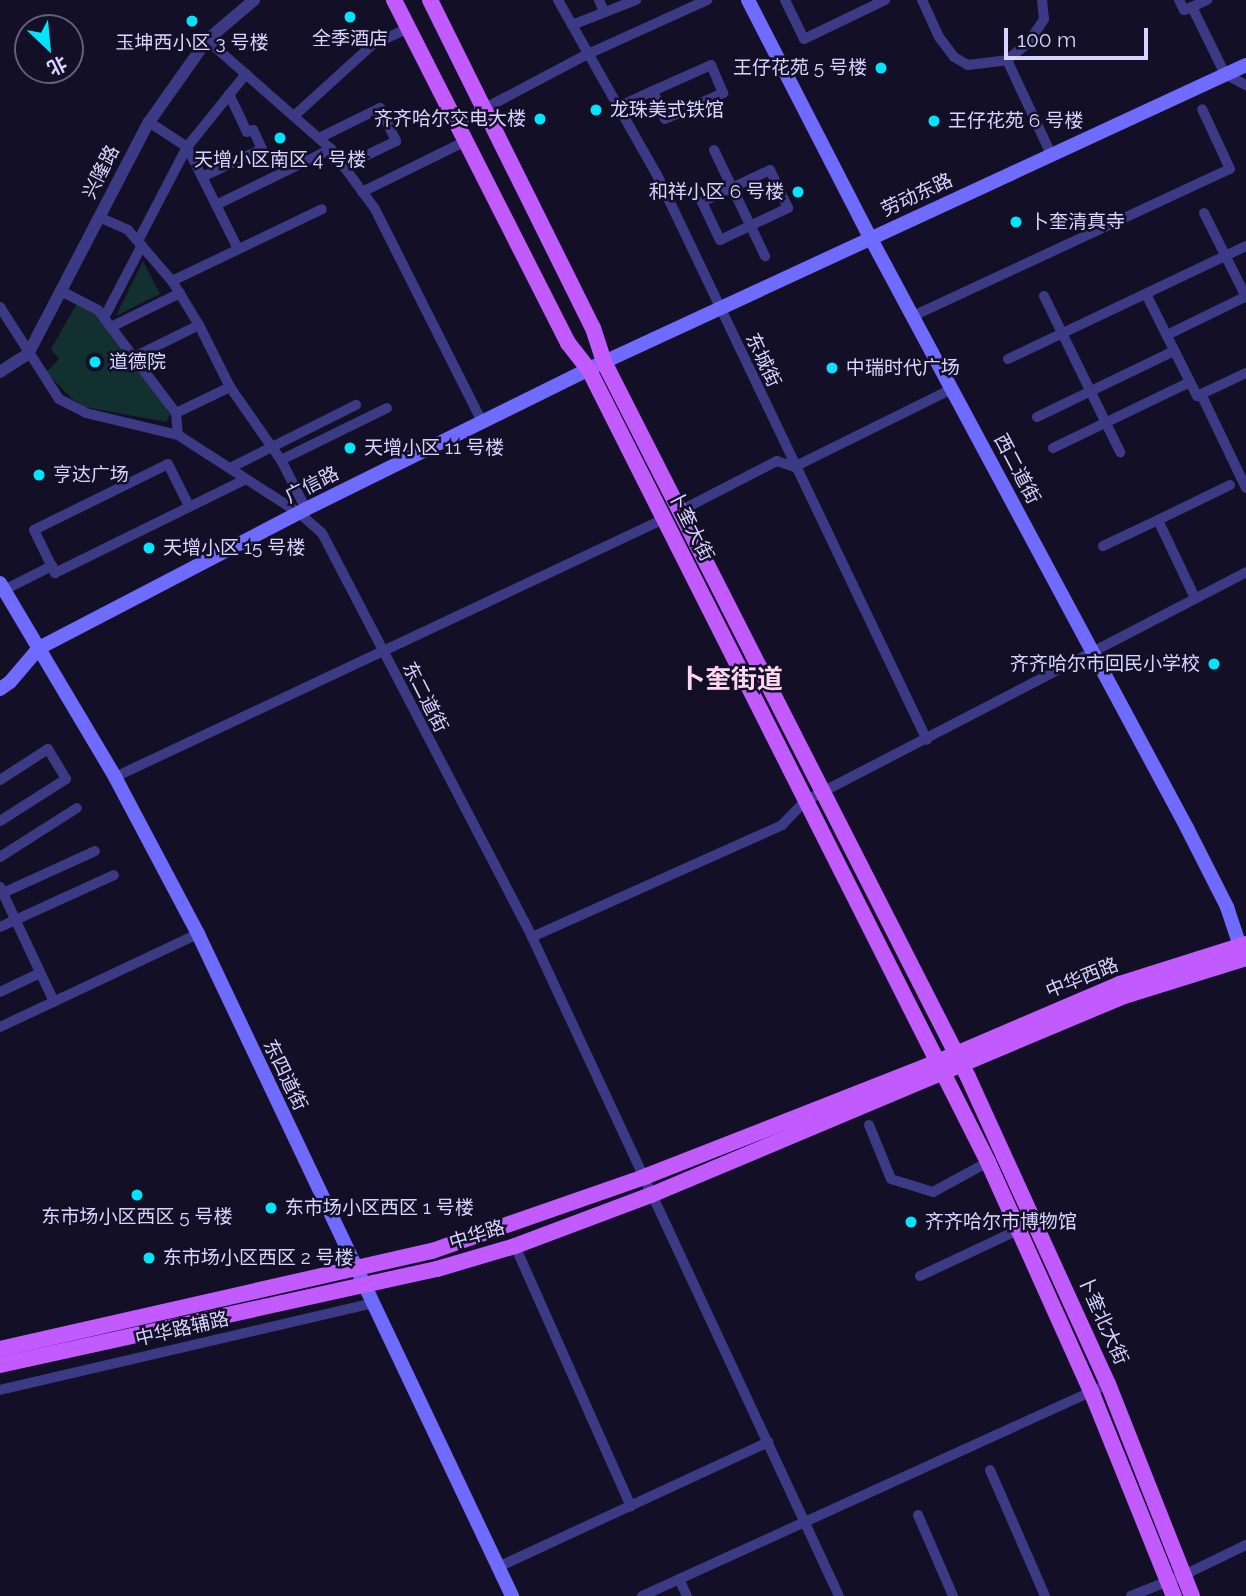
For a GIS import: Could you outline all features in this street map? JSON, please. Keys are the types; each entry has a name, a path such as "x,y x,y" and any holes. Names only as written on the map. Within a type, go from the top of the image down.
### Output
{"main road":[{"name":"卜奎大街","path":"394,0 568,344 589,369 940,1068"},
{"name":"卜奎大街","path":"429,0 593,328 604,362 958,1060"},
{"name":"西二道街","path":"751,1 870,237 1227,907 1244,955"},
{"name":"劳动东路","path":"604,362 1246,65"},
{"name":"广信路","path":"39,648 302,511 604,362"},
{"name":"东四道街","path":"2,587 115,777 198,934 512,1596"},
{"path":"0,689 10,682 39,648"},
{"name":"中华西路","path":"940,1068 1124,996 1244,955"},
{"name":"卜奎北大街","path":"958,1060 1036,1222 1108,1384 1186,1574 1192,1596"},
{"name":"卜奎北大街","path":"940,1068 1020,1228 1091,1391 1171,1588"},
{"name":"中华路","path":"0,1349 356,1266 432,1251 940,1068"},
{"name":"中华路","path":"0,1365 437,1269 515,1246 651,1195 940,1068"}],"street":[{"name":"东城街","path":"558,0 657,176 927,740"},
{"path":"599,0 604,12"},
{"path":"572,25 636,0"},
{"path":"455,124 588,54 707,0"},
{"path":"785,0 804,39 885,0"},
{"path":"922,0 939,37 954,57 968,65 1007,60 1028,43 1044,19 1044,0"},
{"path":"1180,0 1184,10 1207,0"},
{"name":"兴隆路","path":"0,372 28,354 149,121 207,40 245,3"},
{"path":"1192,7 1225,74 1246,85"},
{"path":"294,116 372,45 408,28"},
{"path":"207,40 331,149 362,192 387,232 482,422"},
{"path":"1007,60 1051,154"},
{"path":"618,107 653,91 711,65 723,93 665,119 653,91"},
{"path":"108,323 140,243 187,147 246,74"},
{"path":"202,177 262,149 253,130 247,132 229,94"},
{"path":"318,138 380,108 396,141 363,157"},
{"path":"913,316 1230,169 1202,109"},
{"path":"149,121 187,147 238,249"},
{"path":"362,192 464,142"},
{"path":"216,205 331,149"},
{"path":"714,149 765,256"},
{"path":"770,170 788,208 720,240 702,202 732,187 770,170"},
{"path":"172,281 322,209"},
{"path":"1167,335 1245,297 1204,212"},
{"path":"99,217 128,230 172,281 199,325 230,387 281,460 302,511"},
{"path":"1009,359 1246,246"},
{"path":"61,291 98,310 176,413 178,435"},
{"path":"108,323 180,293"},
{"path":"1146,294 1197,396 1246,373"},
{"path":"1044,296 1119,453"},
{"name":"东二道街","path":"0,307 59,399 86,413 178,435 302,511 322,533 532,937 839,1596"},
{"path":"134,357 199,325"},
{"path":"1037,418 1174,351"},
{"path":"1053,448 1190,382"},
{"path":"176,413 230,387"},
{"path":"680,511 777,461 794,467 952,389"},
{"path":"1201,394 1246,488"},
{"path":"230,468 356,405"},
{"path":"281,460 387,408"},
{"path":"189,506 168,464 34,530 55,573 246,479"},
{"path":"1103,546 1230,485"},
{"path":"115,777 664,519"},
{"path":"1158,520 1195,598"},
{"path":"2,587 52,566"},
{"path":"532,937 782,825 805,801 1246,572"},
{"path":"0,780 48,749 66,779 0,821"},
{"path":"0,857 77,808"},
{"path":"54,1002 1,890 95,851"},
{"path":"0,927 114,875"},
{"path":"0,1027 198,934"},
{"path":"0,992 40,973"},
{"path":"869,1125 891,1179 933,1192 988,1162"},
{"path":"920,1276 1020,1228"},
{"path":"515,1246 631,1506"},
{"name":"中华路辅路","path":"0,1390 373,1303"},
{"path":"642,1596 1108,1384"},
{"path":"498,1567 768,1442"},
{"path":"990,1470 1045,1596"},
{"path":"918,1515 953,1596"},
{"path":"1131,1596 1171,1588 1186,1574 1246,1545"},
{"path":"679,1579 687,1596"}],"green space":[{"path":"143,261 160,294 116,316"},
{"name":"道德院","path":"77,303 96,315 141,370 170,415 166,422 85,407 73,400 46,372 59,359 51,349"}],"place":[{"name":"全季酒店","path":"350,17"},
{"name":"玉坤西小区 3 号楼","path":"192,21"},
{"name":"王仔花苑 5 号楼","path":"881,68"},
{"name":"龙珠美式铁馆","path":"596,110"},
{"name":"齐齐哈尔交电大楼","path":"540,119"},
{"name":"王仔花苑 6 号楼","path":"934,121"},
{"name":"天增小区南区 4 号楼","path":"280,138"},
{"name":"和祥小区 6 号楼","path":"798,192"},
{"name":"卜奎清真寺","path":"1016,222"},
{"name":"道德院","path":"95,362"},
{"name":"中瑞时代广场","path":"832,368"},
{"name":"天增小区 11 号楼","path":"350,448"},
{"name":"亨达广场","path":"39,475"},
{"name":"天增小区 15 号楼","path":"149,548"},
{"name":"齐齐哈尔市回民小学校","path":"1214,664"},
{"name":"东市场小区西区 5 号楼","path":"137,1195"},
{"name":"东市场小区西区 1 号楼","path":"271,1208"},
{"name":"齐齐哈尔市博物馆","path":"911,1222"},
{"name":"东市场小区西区 2 号楼","path":"149,1258"}],"district":[{"name":"卜奎街道","path":"731,680"}]}
